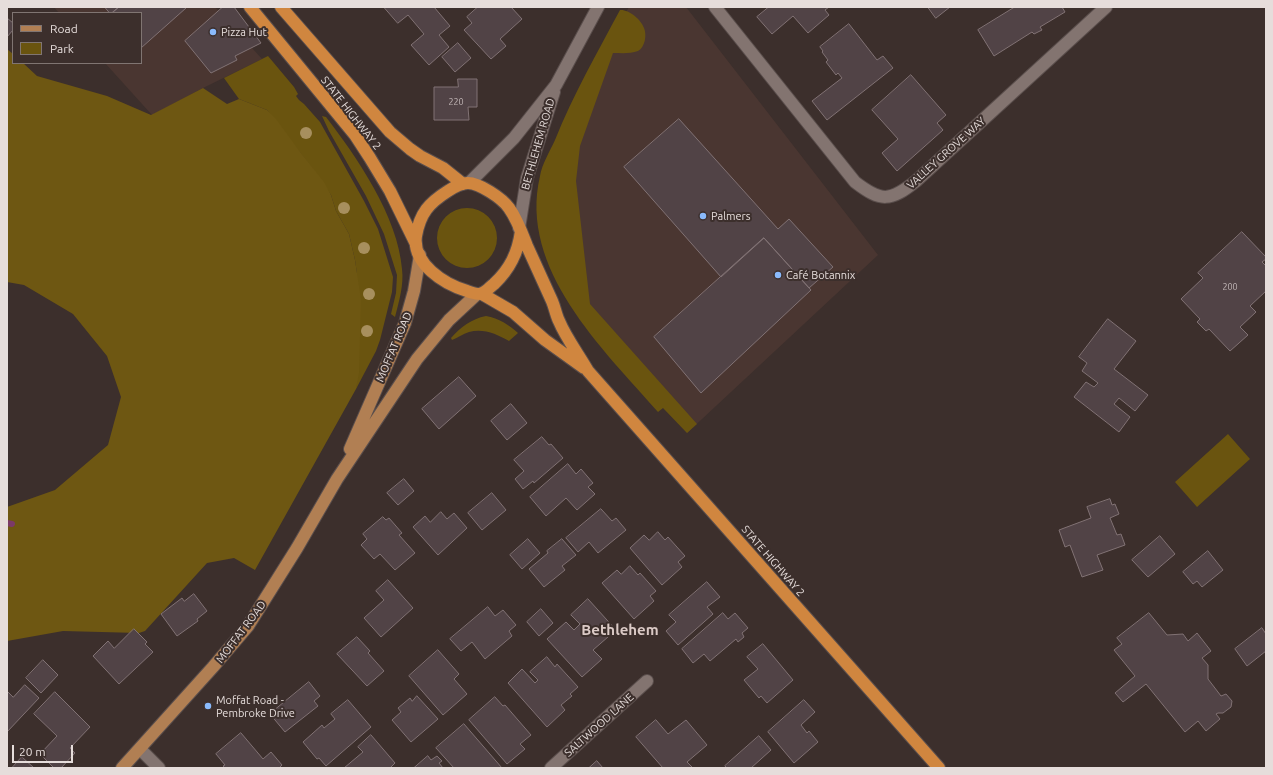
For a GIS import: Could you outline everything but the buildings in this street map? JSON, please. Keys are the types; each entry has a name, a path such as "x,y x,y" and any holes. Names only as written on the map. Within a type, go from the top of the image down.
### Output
{"highway":[{"name":"STATE HIGHWAY 2","path":"250,7 337,113 366,152 390,191 418,250"},
{"name":"STATE HIGHWAY 2","path":"281,7 390,132 420,156 443,168 466,183"},
{"path":"466,183 478,186 497,197 508,207 520,230 517,251 507,271 496,282 480,294 463,290 442,281 429,270 418,250 416,236 421,216 426,209 436,199 450,190 466,183"},
{"name":"STATE HIGHWAY 2","path":"520,230 552,301 559,322 588,371 939,768"},
{"name":"STATE HIGHWAY 2","path":"480,294 513,312 545,340 588,371"}],"main road":[{"name":"MOFFAT ROAD","path":"337,479 405,323 414,291 418,250"},
{"name":"MOFFAT ROAD","path":"122,768 214,667 248,626 290,561 337,479 417,359 449,320 480,294"}],"street":[{"name":"BETHLEHEM ROAD","path":"466,183 514,138 556,85 598,7"},
{"name":"VALLEY GROVE WAY","path":"715,7 855,182 870,193 882,198 893,197 916,181 1106,7"},
{"name":"BETHLEHEM ROAD","path":"520,230 527,178 556,85"},
{"name":"SALTWOOD LANE","path":"552,768 647,681"},
{"path":"140,749 159,768"}],"shaded area":[{"path":"54,7 215,7 262,59 152,115 106,64 142,64 142,12 58,12"},
{"name":"Palmers","path":"629,7 686,7 878,255 687,433 589,325 558,202 606,47"},
{"path":"7,49 12,53 12,64 24,64 37,76 107,96 151,115 203,88 227,104 239,99 267,110 276,119 324,182 331,195 336,211 349,234 361,299 359,373 356,389 255,570 234,558 207,563 145,631 139,633 63,631 7,641 7,507 55,490 108,445 121,397 107,356 73,314 24,285 7,282"}],"green space":[{"path":"620,10 627,11 637,18 644,28 645,37 644,44 638,51 629,53 613,53 580,146 576,181 590,304 697,424 687,433 663,408 658,412 613,362 591,334 570,305 553,275 541,243 536,210 542,167 577,90"},
{"path":"268,56 294,87 298,94 296,96 299,100 320,122 378,229 393,277 392,292 380,340 376,351 356,389 357,274 349,234 336,211 331,195 313,169 267,110 239,99 224,78"},
{"path":"322,116 326,117 363,169 374,188 393,229 399,249 402,269 401,293 395,317 391,314 396,293 397,275 384,234 366,196"},
{"path":"461,208 473,208 484,213 492,221 497,232 495,250 484,263 473,268 461,268 450,263 442,255 437,244 437,232 442,221 450,213"},
{"path":"486,316 504,322 518,333 509,341 485,331 469,332 452,340 451,338 467,324"},
{"path":"1228,434 1250,459 1197,507 1175,482"}],"waterway":[{"path":"7,523 12,524"}],"place":[{"name":"Pizza Hut","path":"213,32"},
{"name":"Palmers","path":"703,216"},
{"name":"Café Botannix","path":"778,275"},
{"name":"Moffat Road - Pembroke Drive","path":"208,706"}],"district":[{"name":"Bethlehem","path":"620,630"}]}
